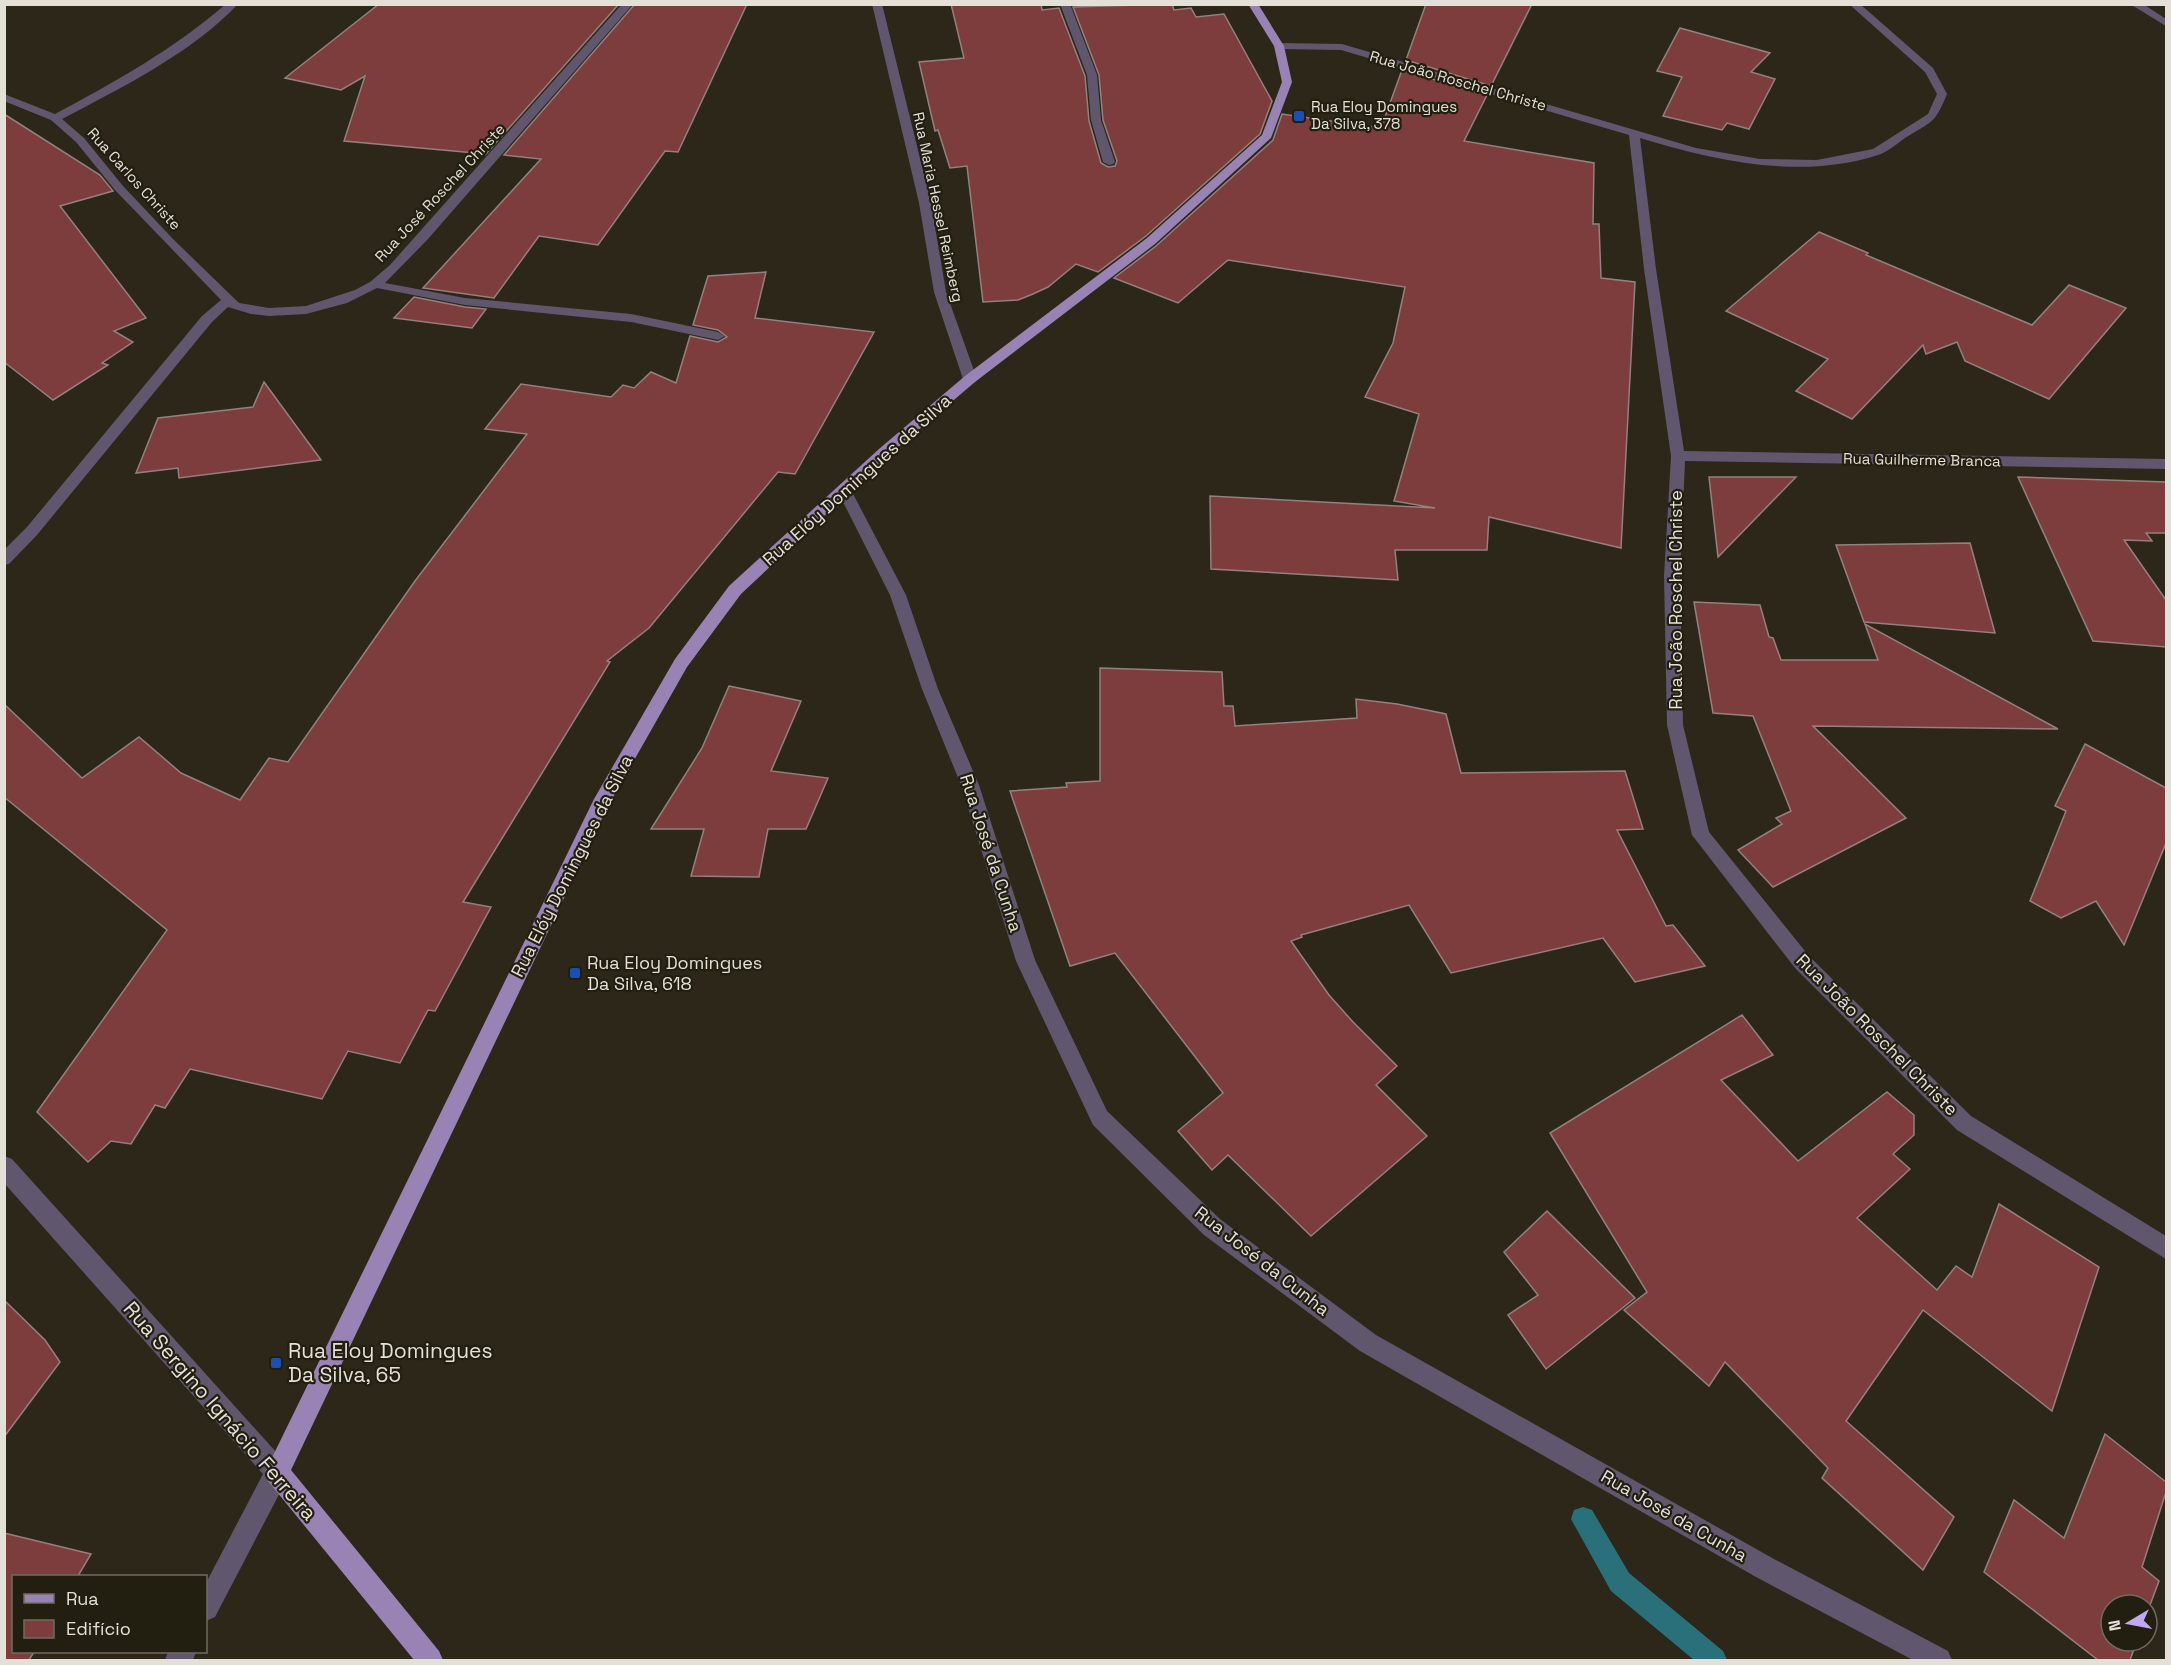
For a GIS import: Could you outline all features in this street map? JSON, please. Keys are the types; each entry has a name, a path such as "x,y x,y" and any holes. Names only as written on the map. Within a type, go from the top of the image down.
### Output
{"main road":[{"name":"Rua Elóy Domingues da Silva","path":"277,1472 600,804 681,663 735,590 884,452 970,379 1151,241 1267,136 1287,82 1279,46 1253,4"},
{"name":"Rua Sergino Ignácio Ferreira","path":"277,1472 430,1660"}],"street":[{"path":"55,118 158,62 190,40 233,4"},
{"name":"Rua José Roschel Christe","path":"227,301 248,311 288,311 320,306 351,297 375,284 424,236 628,4"},
{"name":"Rua Maria Hessel Reimberg","path":"877,4 925,203 940,292 970,379"},
{"path":"1065,4 1092,75 1096,120 1109,162"},
{"name":"Rua João Roschel Christe","path":"1279,46 1342,47 1695,151 1760,162 1817,163 1876,152 1933,116 1942,94 1929,70 1854,4"},
{"path":"2134,4 2166,23"},
{"name":"Rua Carlos Christe","path":"4,97 55,118 81,140 119,188 227,301"},
{"name":"Rua João Roschel Christe","path":"1634,133 1650,269 1678,456 1672,576 1676,725 1701,835 1802,962 1964,1123 2166,1248"},
{"path":"375,284 395,290 459,299 621,316 718,336"},
{"path":"4,560 32,531 207,319 227,301"},
{"name":"Rua Guilherme Branca","path":"1678,456 2166,464"},
{"name":"Rua José da Cunha","path":"844,490 898,595 930,689 970,785 1026,961 1100,1118 1212,1227 1368,1343 1765,1568 1940,1660"},
{"name":"Rua Sergino Ignácio Ferreira","path":"4,1166 277,1472"},
{"name":"Rua Elóy Domingues da Silva","path":"207,1606 277,1472"}],"building":[{"path":"379,4 619,4 486,154 344,141 365,76 341,90 285,78"},
{"path":"635,4 747,4 678,152 665,151 598,245 539,236 494,298 423,288 541,159 504,155"},
{"path":"951,4 1041,4 1042,10 1059,8 1085,76 1089,121 1101,163 1108,167 1115,166 1117,161 1103,120 1099,75 1073,7 1172,4 1174,10 1191,8 1196,17 1224,14 1272,101 1260,134 1146,236 1098,272 1076,264 1048,287 1033,294 1018,300 983,302 967,166 950,168 938,130 935,131 919,62 964,58"},
{"path":"1426,4 1532,4 1491,86 1406,60"},
{"path":"1680,28 1770,53 1751,72 1775,79 1749,129 1727,123 1722,130 1663,116 1682,77 1657,71"},
{"path":"1402,70 1487,95 1464,141 1594,163 1593,224 1599,224 1601,278 1635,282 1621,548 1489,517 1487,550 1395,550 1398,580 1211,569 1210,496 1435,508 1394,501 1419,414 1365,397 1393,343 1405,287 1228,260 1178,303 1114,278 1156,246 1273,140 1282,114 1381,128"},
{"path":"4,114 100,175 113,191 60,206 146,318 114,331 133,342 102,363 108,365 53,400 4,362"},
{"path":"1819,232 1868,253 1866,255 2032,325 2069,285 2126,308 2049,399 1965,361 1957,342 1926,354 1923,345 1852,419 1796,391 1828,359 1726,311"},
{"path":"766,272 755,318 874,332 795,474 778,472 649,628 607,661 610,662 463,902 491,907 435,1011 428,1010 400,1063 348,1051 322,1099 190,1069 165,1108 155,1105 131,1144 111,1141 88,1162 37,1112 167,930 4,797 4,704 82,778 139,737 181,773 240,800 269,758 288,762 415,581 527,434 485,429 521,384 611,397 623,385 634,388 651,372 676,383 690,336 718,342 727,337 718,330 693,325 708,276"},
{"path":"414,297 486,309 472,328 394,318"},
{"path":"264,382 321,460 179,478 178,468 136,473 158,418 253,407"},
{"path":"1709,477 1796,477 1718,557"},
{"path":"2018,477 2166,482 2166,533 2146,533 2152,541 2124,540 2166,600 2166,647 2093,641"},
{"path":"1970,543 1995,633 1864,622 1836,545"},
{"path":"1694,602 1760,605 1769,637 1773,638 1781,660 1878,660 1865,624 2058,729 1813,726 1906,818 1773,887 1738,850 1782,824 1776,818 1791,811 1753,716 1713,713"},
{"path":"1100,668 1222,672 1224,706 1233,706 1235,726 1357,718 1356,699 1397,704 1446,714 1461,773 1625,771 1643,829 1617,830 1666,926 1673,925 1705,966 1635,982 1603,938 1451,973 1409,905 1301,935 1302,937 1291,941 1329,995 1397,1066 1376,1085 1427,1136 1311,1236 1228,1155 1212,1170 1178,1131 1223,1093 1115,953 1070,966 1010,791 1067,787 1066,783 1100,781"},
{"path":"729,686 801,701 771,771 828,778 806,829 768,829 759,877 691,876 704,829 651,829 702,748"},
{"path":"2085,744 2166,788 2166,843 2124,945 2096,901 2061,918 2030,901 2066,811 2055,806"},
{"path":"1742,1015 1773,1055 1721,1080 1798,1161 1887,1092 1914,1115 1914,1135 1893,1154 1910,1169 1857,1218 1937,1290 1956,1266 1972,1277 1999,1204 2099,1267 2052,1411 1923,1310 1846,1421 1954,1517 1923,1570 1822,1478 1828,1468 1725,1362 1709,1386 1624,1310 1647,1292 1550,1133"},
{"path":"1547,1211 1635,1298 1546,1369 1508,1315 1538,1295 1504,1252"},
{"path":"4,1300 45,1340 60,1362 4,1437"},
{"path":"2105,1434 2166,1482 2166,1492 2142,1567 2159,1581 2154,1593 2099,1593 2099,1653 2133,1653 2130,1660 2098,1660 1984,1572 2014,1500 2064,1538"},
{"path":"4,1533 91,1554 79,1575 12,1575 12,1653 33,1653 29,1660 4,1660"}],"waterway":[{"path":"1583,1519 1620,1582 1714,1660"}],"place":[{"name":"Rua Eloy Domingues Da Silva, 378","path":"1299,116"},
{"name":"Rua Eloy Domingues Da Silva, 618","path":"575,973"},
{"name":"Rua Eloy Domingues Da Silva, 65","path":"276,1363"}]}
